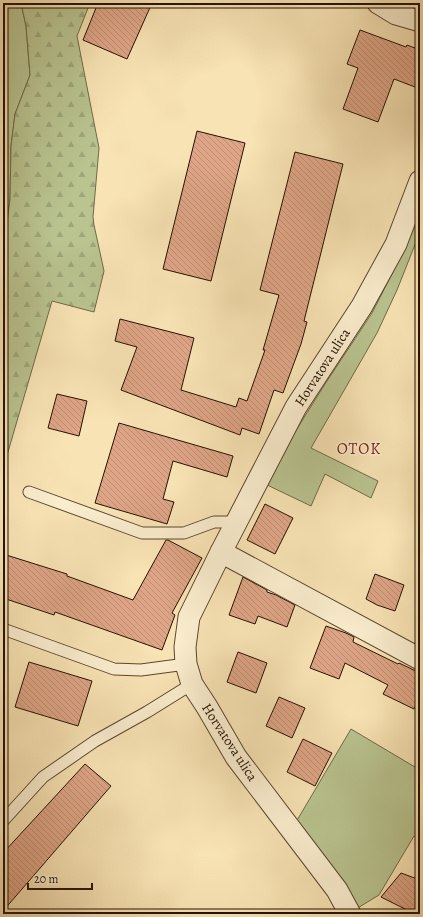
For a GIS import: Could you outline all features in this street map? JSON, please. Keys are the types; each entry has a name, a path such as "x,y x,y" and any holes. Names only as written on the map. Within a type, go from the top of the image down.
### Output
{"street":[{"path":"378,3 396,14 420,21"},
{"name":"Horvatova ulica","path":"350,914 337,890 236,757 192,684 186,664 185,647 189,617 220,552 296,408 362,306 396,244 420,181"},
{"path":"220,552 420,659"}],"lane":[{"path":"29,492 142,533 184,533 214,522 237,522"},
{"path":"3,629 114,669 141,670 186,664"},
{"path":"3,821 43,777 95,742 192,684"}],"green space":[{"path":"3,3 21,3 26,26 30,75 15,114 11,146 10,199 3,254"},
{"path":"21,3 90,3 77,36 99,148 93,217 104,271 94,312 52,301 3,469 3,254 10,199 11,146 15,114 30,75 26,26"},
{"path":"420,204 420,232 397,290 377,333 311,448 378,481 371,498 325,474 311,506 263,483 325,384 372,313 395,268"},
{"path":"351,729 420,770 420,840 414,836 379,895 356,909 296,822"}],"building":[{"path":"98,3 152,3 127,59 83,40"},
{"path":"360,30 406,47 407,45 420,50 420,73 415,87 394,79 378,122 343,109 358,68 347,64"},
{"path":"197,131 245,143 211,281 163,269"},
{"path":"295,152 343,164 304,321 307,322 301,344 283,393 274,390 259,434 242,428 240,435 121,390 137,347 115,341 120,319 194,338 181,390 236,407 239,398 247,401 265,350 263,350 279,295 260,290"},
{"path":"57,394 87,401 79,436 48,428"},
{"path":"119,423 233,456 227,477 173,461 163,499 174,502 167,524 95,503"},
{"path":"265,504 293,518 275,554 247,540"},
{"path":"166,540 202,558 172,613 175,615 162,650 55,612 54,615 3,598 3,554 67,574 67,576 133,600"},
{"path":"375,574 404,585 395,611 377,605 366,599"},
{"path":"243,577 267,590 267,592 295,605 287,627 258,616 255,624 229,615"},
{"path":"326,626 354,637 353,642 420,673 420,697 414,709 383,694 388,685 345,663 339,679 310,668"},
{"path":"238,652 267,663 256,693 227,682"},
{"path":"29,662 92,681 78,726 15,707"},
{"path":"279,697 305,708 292,738 266,726"},
{"path":"303,739 332,753 315,786 287,772"},
{"path":"85,764 111,786 3,911 3,853"},
{"path":"401,873 420,880 420,901 413,913 381,897"}],"district":[{"name":"OTOK","path":"359,448"}]}
